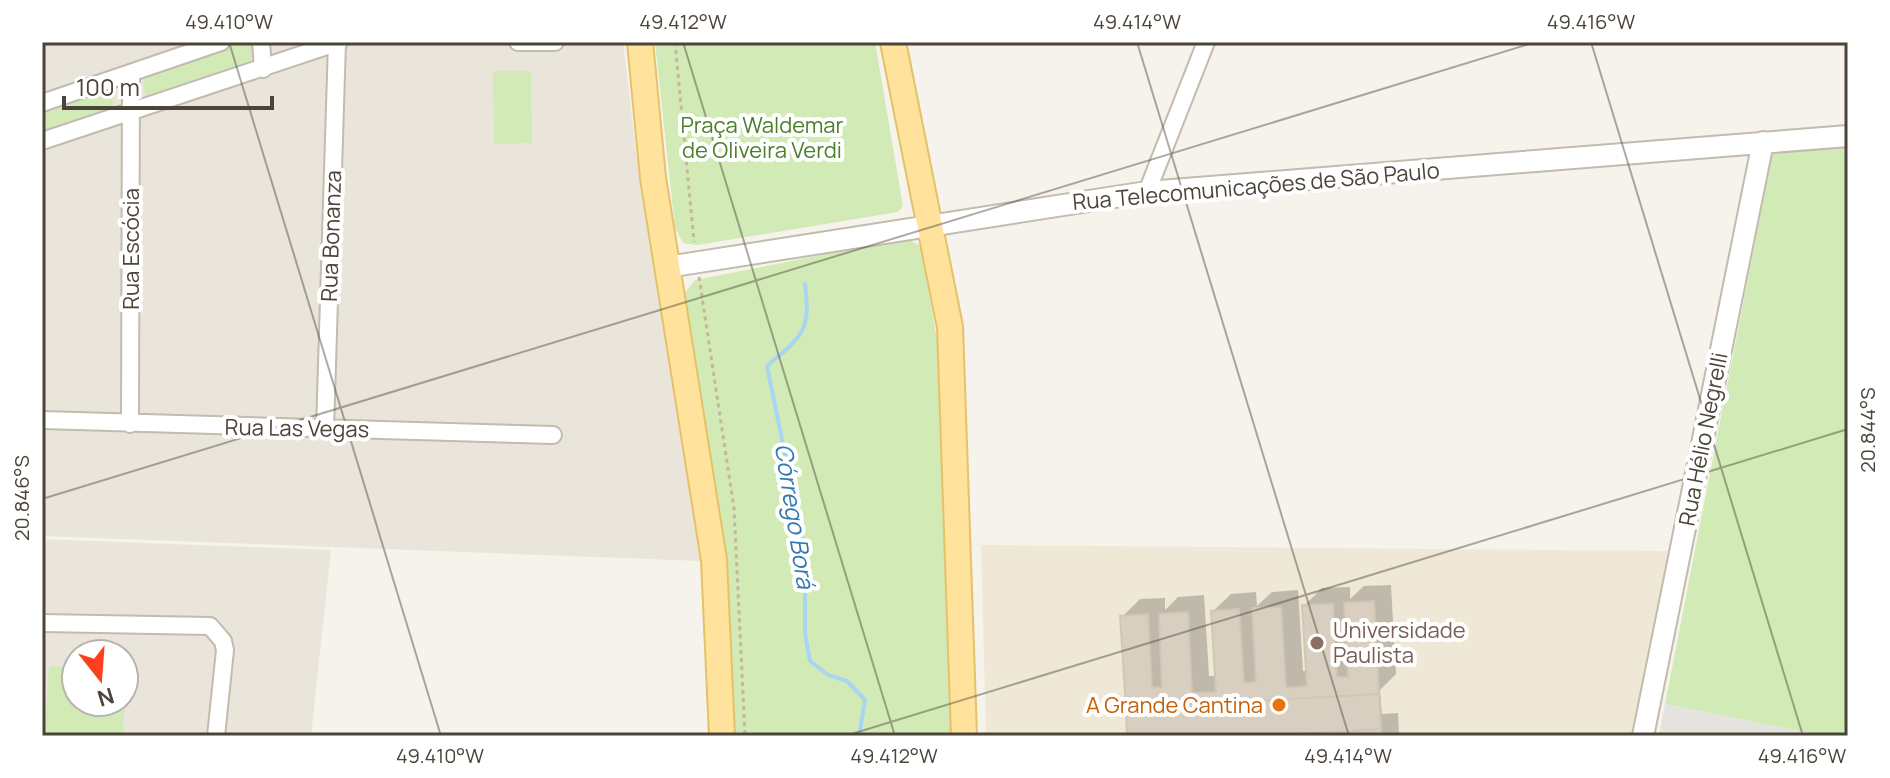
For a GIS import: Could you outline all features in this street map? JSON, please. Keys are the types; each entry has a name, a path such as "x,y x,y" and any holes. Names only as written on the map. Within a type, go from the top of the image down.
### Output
{"main road":[{"path":"640,42 653,178 714,560 722,736"},
{"path":"893,42 950,327 964,736"}],"street":[{"path":"42,103 221,42"},
{"path":"261,42 263,69"},
{"path":"42,141 338,42"},
{"name":"Rua Bonanza","path":"325,429 338,42"},
{"path":"518,42 555,42"},
{"path":"1147,192 1206,42"},
{"name":"Rua Escócia","path":"130,424 131,74"},
{"name":"Rua Telecomunicações de São Paulo","path":"667,267 1147,192 1848,136"},
{"name":"Rua Hélio Negrelli","path":"1643,736 1763,142"},
{"name":"Rua Las Vegas","path":"42,420 553,435"},
{"path":"42,623 200,624 218,632 225,650 216,736"}],"path":[{"path":"675,42 697,261 734,508 745,736"},
{"path":"697,261 713,276"}],"shaded area":[{"path":"42,42 623,42 639,178 702,561 42,536"},
{"path":"42,539 331,550 311,736 42,736"},
{"name":"Universidade Paulista","path":"981,545 1670,551 1632,736 986,736"},
{"path":"1665,704 1823,736 1659,736"}],"green space":[{"path":"239,42 251,42 252,69 146,100 142,75"},
{"name":"Praça Waldemar de Oliveira Verdi","path":"655,42 875,42 903,206 898,212 698,245 683,243 675,228"},
{"path":"493,71 531,71 532,143 494,144"},
{"path":"118,83 112,109 42,132 42,112"},
{"path":"1848,145 1848,736 1823,736 1665,704 1773,150"},
{"path":"911,241 919,245 923,256 943,377 952,736 731,736 684,294 695,280 888,242"},
{"path":"49,666 60,666 60,718 124,718 123,736 45,736"}],"building":[{"path":"1374,601 1379,694 1126,708 1120,616 1148,614 1152,688 1162,687 1159,614 1188,612 1192,693 1216,692 1211,611 1239,609 1244,683 1256,682 1252,608 1281,607 1286,688 1307,686 1302,605 1333,604 1337,677 1348,677 1344,603"},
{"path":"1379,694 1381,729 1265,736 1127,736 1126,708"},
{"path":"1381,729 1381,736 1265,736"}],"waterway":[{"name":"Córrego Borá","path":"805,284 807,313 801,332 767,366 805,552 805,633 810,661 828,675 847,681 865,700 859,736"}],"place":[{"name":"Universidade Paulista","path":"1317,643"},
{"name":"A Grande Cantina","path":"1279,705"}]}
